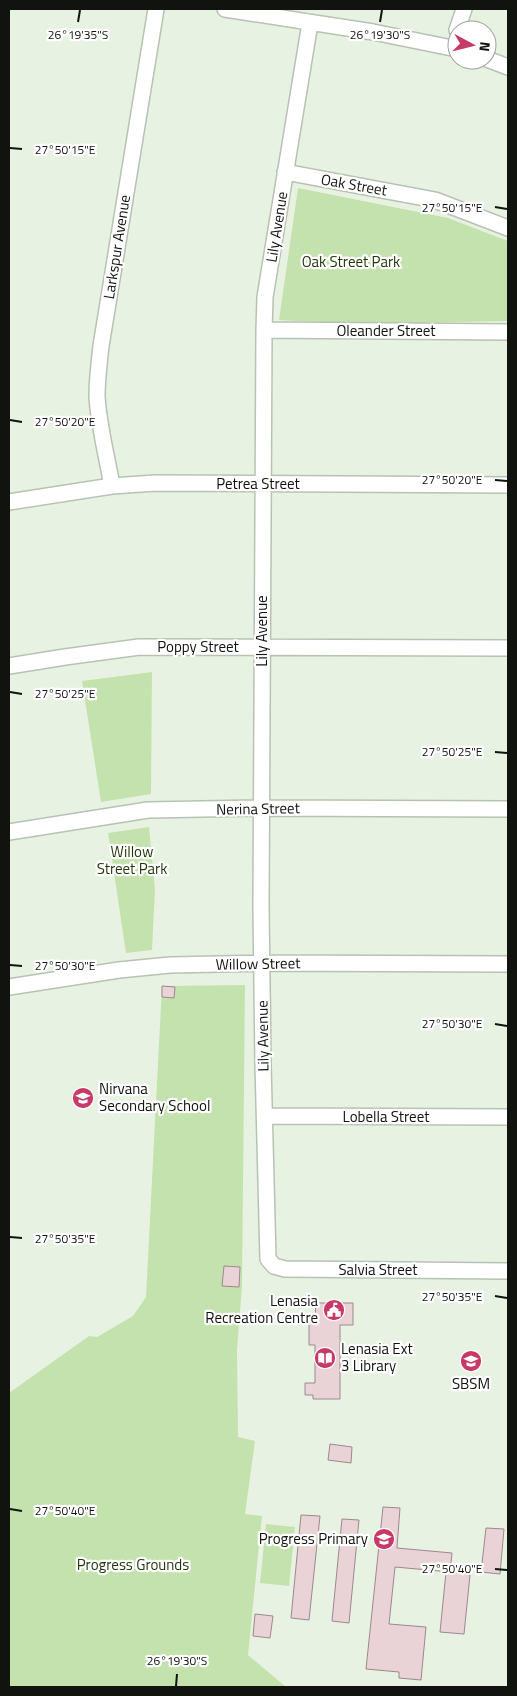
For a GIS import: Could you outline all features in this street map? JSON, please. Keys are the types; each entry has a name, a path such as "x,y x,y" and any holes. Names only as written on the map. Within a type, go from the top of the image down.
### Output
{"street":[{"name":"Larkspur Avenue","path":"112,486 97,397 98,377 101,346 156,9"},
{"path":"225,9 447,47"},
{"name":"Lily Avenue","path":"267,1242 262,963 265,297 310,23"},
{"name":"Oak Street","path":"285,172 435,200 508,228"},
{"name":"Oleander Street","path":"264,330 508,332"},
{"name":"Petrea Street","path":"9,502 112,486 155,483 508,485"},
{"name":"Poppy Street","path":"9,666 139,647 508,648"},
{"name":"Nerina Street","path":"9,832 148,810 263,808 508,809"},
{"name":"Willow Street","path":"9,987 147,967 262,963 508,964"},
{"name":"Lobella Street","path":"265,1116 508,1118"},
{"name":"Salvia Street","path":"267,1242 270,1262 278,1268 284,1269 508,1271"}],"green space":[{"name":"Oak Street Park","path":"298,188 448,218 508,241 508,321 351,324 279,320"},
{"path":"152,672 151,794 101,802 82,681"},
{"name":"Willow Street Park","path":"149,827 155,889 152,950 126,953 108,833"},
{"name":"Progress Grounds","path":"245,985 242,1285 237,1350 238,1437 255,1441 245,1514 262,1516 248,1655 286,1687 9,1687 9,1393 89,1336 97,1337 133,1316 146,1297 162,986"},
{"path":"266,1524 295,1527 289,1586 260,1583"}],"building":[{"path":"162,986 175,987 174,998 162,997"},
{"path":"224,1266 240,1267 239,1287 222,1286"},
{"path":"316,1303 353,1303 353,1325 340,1325 340,1399 313,1399 313,1395 305,1395 305,1383 315,1383 315,1345 309,1345 309,1317 315,1317"},
{"path":"330,1444 352,1447 351,1463 328,1460"},
{"path":"383,1507 400,1508 397,1548 452,1553 450,1572 395,1567 389,1624 426,1627 421,1680 399,1678 399,1672 366,1669"},
{"path":"301,1515 320,1516 309,1620 291,1618"},
{"path":"342,1519 359,1520 349,1623 332,1621"},
{"path":"486,1528 504,1529 500,1574 481,1572"},
{"path":"446,1572 470,1575 464,1634 440,1632"},
{"path":"255,1614 273,1616 270,1638 253,1636"}],"place":[{"name":"Nirvana Secondary School","path":"83,1098"},
{"name":"Lenasia Recreation Centre","path":"334,1310"},
{"name":"Lenasia Ext 3 Library","path":"325,1358"},
{"name":"SBSM","path":"471,1361"},
{"name":"Progress Primary","path":"384,1539"}]}
